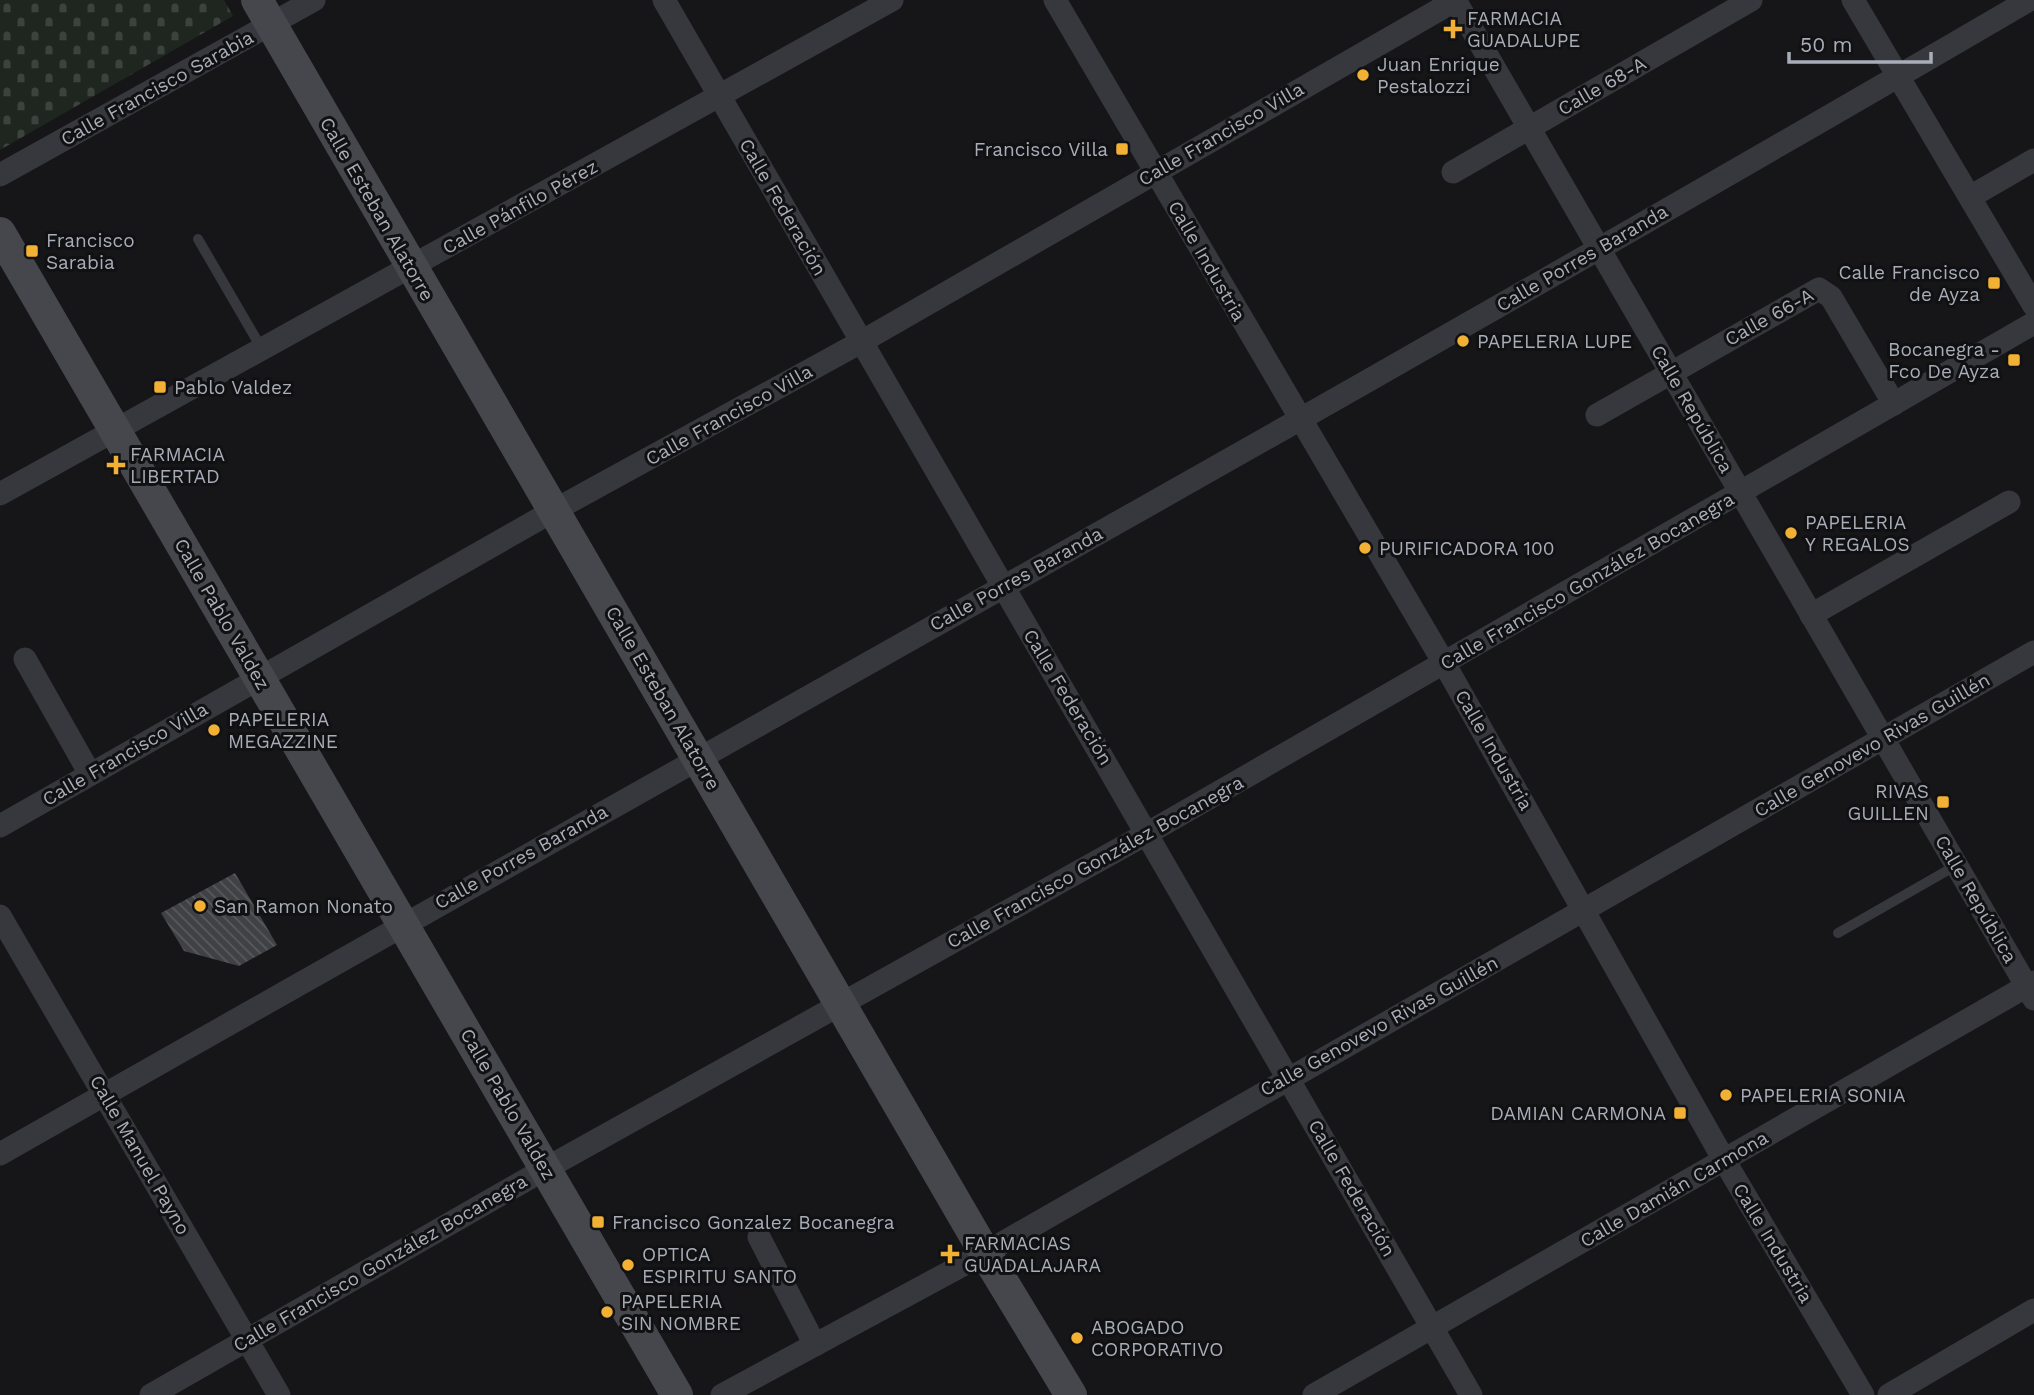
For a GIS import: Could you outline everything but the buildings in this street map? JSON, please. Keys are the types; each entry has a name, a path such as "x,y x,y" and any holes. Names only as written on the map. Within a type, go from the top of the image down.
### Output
{"street":[{"name":"Calle Francisco Sarabia","path":"0,175 264,13 314,0"},
{"name":"Calle Federación","path":"664,0 1471,1395"},
{"name":"Calle Pánfilo Pérez","path":"0,494 892,0"},
{"name":"Calle Industria","path":"1055,0 1444,663 1724,1160 1863,1395"},
{"name":"Calle Francisco Villa","path":"0,826 553,511 861,342 1456,0"},
{"name":"Calle República","path":"1456,0 1883,739 2032,989"},
{"name":"Calle 68-A","path":"1453,172 1751,0"},
{"path":"1853,0 2034,306"},
{"name":"Calle Porres Baranda","path":"0,1154 402,923 1301,421 2029,0"},
{"name":"Calle Esteban Alatorre","path":"264,13 985,1253 1071,1395"},
{"path":"1970,197 2034,160"},
{"name":"Calle Pablo Valdez","path":"0,233 677,1395"},
{"name":"Calle 66-A","path":"1671,373 1822,289 1831,297 1895,404"},
{"name":"Calle Francisco González Bocanegra","path":"151,1395 545,1169 1148,834 2034,323"},
{"path":"1597,415 1671,373"},
{"path":"1811,615 2009,502"},
{"name":"Calle Genovevo Rivas Guillén","path":"722,1395 985,1253 2034,652"},
{"path":"25,659 90,774"},
{"name":"Calle Manuel Payno","path":"0,916 279,1395"},
{"name":"Calle Damián Carmona","path":"1314,1395 1724,1160 2032,989"},
{"path":"759,1237 815,1345"},
{"path":"1889,1395 2034,1310"}],"lane":[{"path":"198,239 262,349"},
{"path":"1838,933 1957,865"}],"green space":[{"path":"0,0 224,0 233,16 0,150"}],"place":[{"name":"FARMACIA GUADALUPE","path":"1453,29"},
{"name":"Juan Enrique Pestalozzi","path":"1363,75"},
{"name":"Francisco Villa","path":"1122,149"},
{"name":"Francisco Sarabia","path":"32,251"},
{"name":"Calle Francisco de Ayza","path":"1994,283"},
{"name":"PAPELERIA LUPE","path":"1463,341"},
{"name":"Bocanegra - Fco De Ayza","path":"2014,360"},
{"name":"Pablo Valdez","path":"160,387"},
{"name":"FARMACIA LIBERTAD","path":"116,465"},
{"name":"PAPELERIA Y REGALOS","path":"1791,533"},
{"name":"PURIFICADORA 100","path":"1365,548"},
{"name":"PAPELERIA MEGAZZINE","path":"214,730"},
{"name":"RIVAS GUILLEN","path":"1943,802"},
{"name":"San Ramon Nonato","path":"200,906"},
{"name":"PAPELERIA SONIA","path":"1726,1095"},
{"name":"DAMIAN CARMONA","path":"1680,1113"},
{"name":"Francisco Gonzalez Bocanegra","path":"598,1222"},
{"name":"FARMACIAS GUADALAJARA","path":"950,1254"},
{"name":"OPTICA ESPIRITU SANTO","path":"628,1265"},
{"name":"PAPELERIA SIN NOMBRE","path":"607,1312"},
{"name":"ABOGADO CORPORATIVO","path":"1077,1338"}]}
